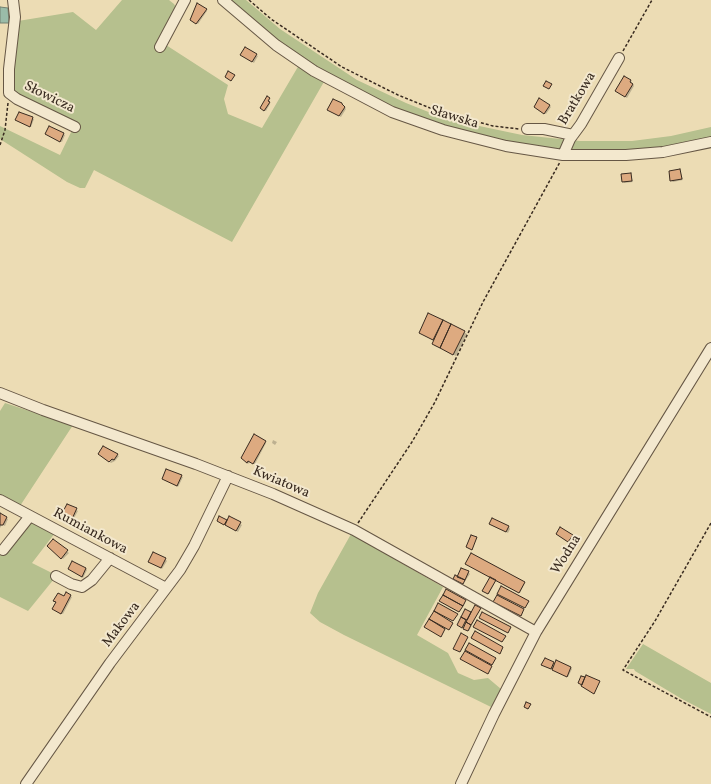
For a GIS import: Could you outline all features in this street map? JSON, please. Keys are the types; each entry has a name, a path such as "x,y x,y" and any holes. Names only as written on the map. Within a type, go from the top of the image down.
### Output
{"street":[{"name":"Słowicza","path":"13,0 15,17 9,69 9,93 17,99 75,127"},
{"path":"160,47 186,0"},
{"name":"Sławska","path":"223,0 294,58 346,89 392,112 477,140 535,152 563,155 626,155 656,153 711,142"},
{"name":"Bratkowa","path":"563,155 566,145 581,124 619,58"},
{"path":"527,129 544,129 573,135"},
{"name":"Wodna","path":"461,784 494,714 536,632 711,348"},
{"name":"Kwiatowa","path":"0,392 43,410 133,440 228,476 354,530 536,632"},
{"name":"Makowa","path":"26,784 110,664 166,588 194,546 228,476"},
{"name":"Rumiankowa","path":"0,500 166,588"},
{"path":"3,550 30,516"},
{"path":"56,576 71,584 82,586 92,580 110,558"}],"path":[{"path":"249,0 272,19 342,67 398,95 440,112 466,120 494,126 527,129"},
{"path":"619,58 652,0"},
{"path":"0,145 5,130 9,93"},
{"path":"354,530 412,442 435,402 483,302 563,155"},
{"path":"711,524 655,621 624,670 711,717"}],"shaded area":[{"path":"122,0 169,0 174,4 182,17 166,45 228,85 224,99 228,114 262,128 299,65 325,80 232,242 94,170 85,188 80,188 67,182 0,139 0,126 60,155 75,124 13,92 12,82 18,21 73,12 96,30"},
{"path":"230,0 246,0 280,29 357,80 406,103 446,119 522,135 580,141 632,141 671,136 711,127 711,139 674,147 625,151 579,151 527,146 466,132 405,112 353,87 313,65 270,35"},
{"path":"0,7 8,8 9,23 0,23"},
{"path":"5,403 73,425 20,506 0,496 0,411"},
{"path":"34,522 55,533 32,563 52,573 54,579 28,611 0,597 0,556 2,553 6,554 27,525"},
{"path":"351,534 443,587 417,635 448,653 458,673 474,680 488,678 501,689 491,707 344,635 320,622 310,613 318,593"},
{"path":"643,644 711,683 711,714 682,699 634,669 626,669"}],"building":[{"path":"197,3 207,9 196,24 190,20"},
{"path":"245,47 257,54 252,62 240,55"},
{"path":"228,71 235,75 231,81 225,77"},
{"path":"624,76 631,80 630,82 633,84 625,97 615,91"},
{"path":"546,81 552,84 549,89 543,86"},
{"path":"267,96 270,98 268,101 270,102 264,111 260,108"},
{"path":"539,98 550,105 544,114 534,107"},
{"path":"333,99 342,103 345,107 339,116 327,110"},
{"path":"19,112 33,117 30,127 15,120"},
{"path":"49,126 64,133 60,142 45,134"},
{"path":"680,169 682,179 670,181 669,171"},
{"path":"631,173 632,181 622,182 621,174"},
{"path":"428,313 443,320 433,340 419,333"},
{"path":"443,320 451,324 440,348 432,344"},
{"path":"451,324 465,331 453,355 440,348"},
{"path":"254,434 266,441 253,464 248,461 247,463 241,458"},
{"path":"103,446 118,454 114,460 112,459 109,462 98,454"},
{"path":"166,469 182,475 177,486 162,479"},
{"path":"67,504 77,508 72,519 66,516 64,519 60,517"},
{"path":"0,513 7,517 3,525 0,525"},
{"path":"219,516 227,520 224,525 217,521"},
{"path":"229,516 241,522 236,531 225,525"},
{"path":"492,518 509,526 506,532 489,524"},
{"path":"560,527 573,535 568,542 556,534"},
{"path":"471,535 477,537 472,550 466,547"},
{"path":"53,539 68,550 61,559 47,546"},
{"path":"153,552 166,558 161,568 148,562"},
{"path":"471,553 525,582 519,593 465,564"},
{"path":"72,561 86,568 82,577 68,569"},
{"path":"461,568 469,571 465,580 457,577"},
{"path":"455,575 465,580 463,584 453,579"},
{"path":"490,577 496,580 488,594 482,591"},
{"path":"501,586 529,601 525,608 497,594"},
{"path":"446,589 466,600 463,606 443,595"},
{"path":"66,592 71,595 61,614 52,609 56,602 53,601 58,593 64,596"},
{"path":"443,595 463,606 459,612 439,601"},
{"path":"497,595 524,609 521,616 493,602"},
{"path":"438,603 458,614 453,621 434,611"},
{"path":"475,605 481,608 471,625 466,622"},
{"path":"465,609 471,612 467,620 461,617"},
{"path":"434,611 453,623 449,630 429,619"},
{"path":"482,612 511,627 508,633 479,618"},
{"path":"461,617 466,620 462,628 457,625"},
{"path":"429,619 445,629 441,637 424,627"},
{"path":"477,620 506,636 502,642 473,627"},
{"path":"466,622 471,625 468,631 463,629"},
{"path":"475,631 503,647 500,654 471,638"},
{"path":"461,633 468,637 460,652 453,649"},
{"path":"469,643 496,658 492,665 465,650"},
{"path":"465,651 492,666 488,674 460,659"},
{"path":"545,658 554,662 551,669 541,665"},
{"path":"556,660 571,667 567,677 552,670"},
{"path":"586,675 600,681 594,694 581,686"},
{"path":"581,676 585,677 582,685 578,683"},
{"path":"526,702 531,704 528,709 524,707"}]}
